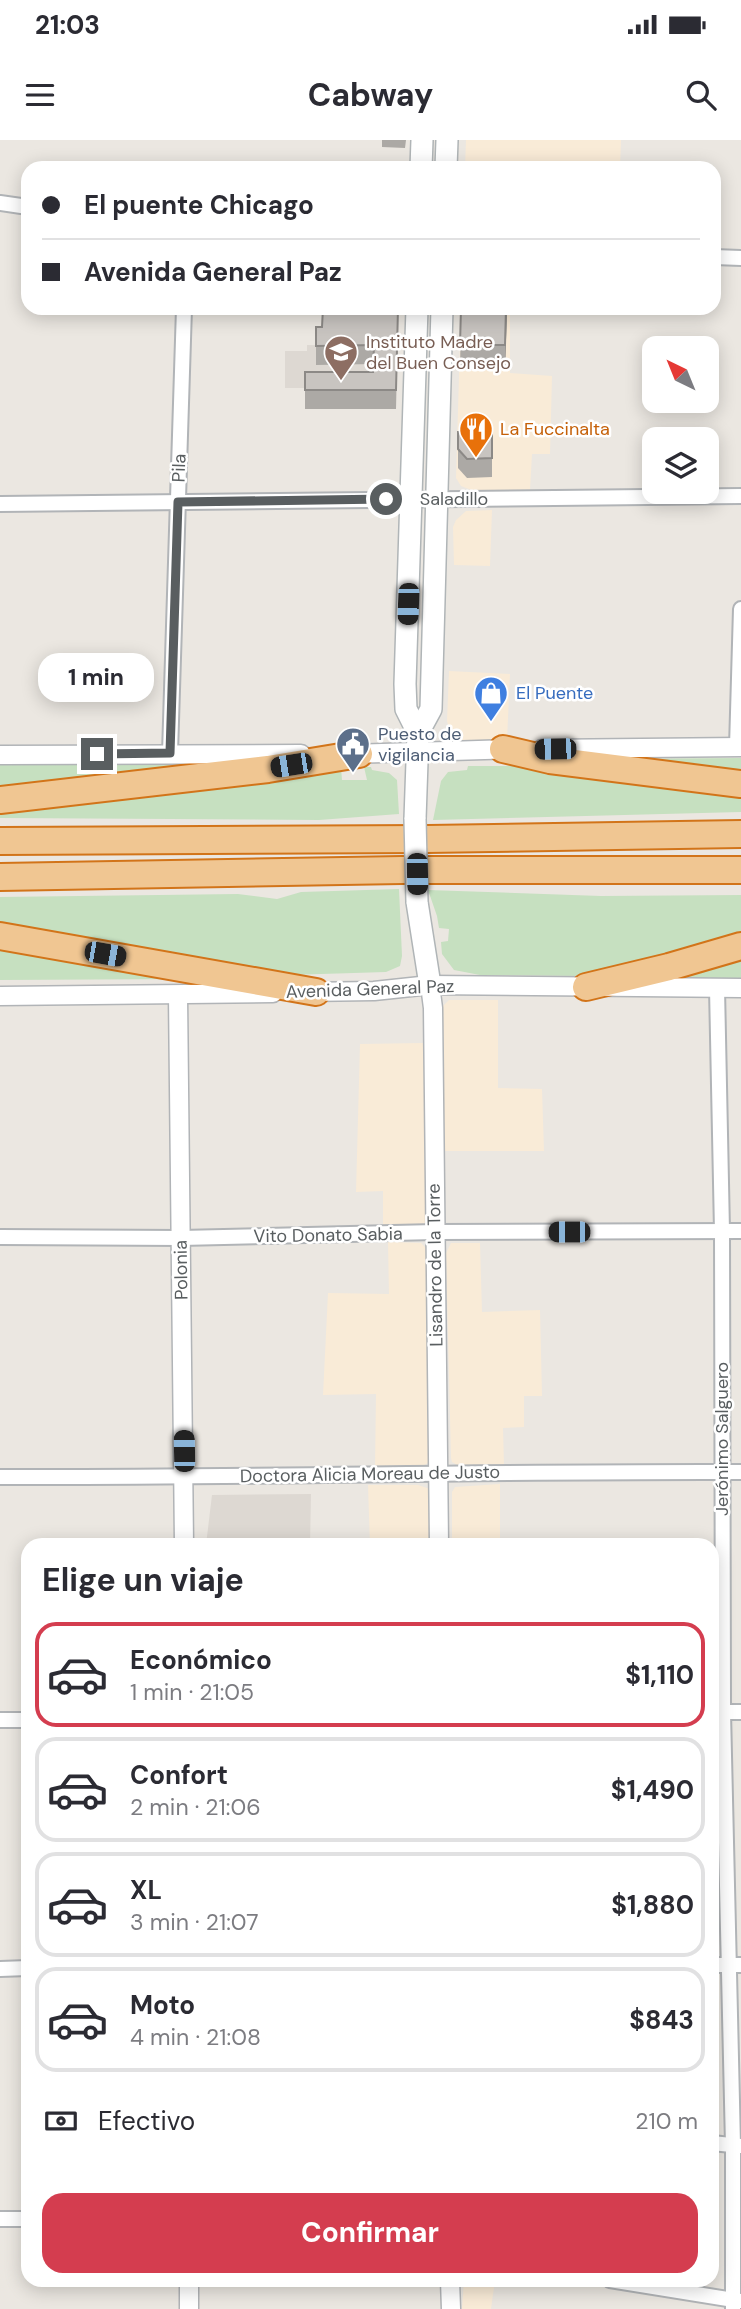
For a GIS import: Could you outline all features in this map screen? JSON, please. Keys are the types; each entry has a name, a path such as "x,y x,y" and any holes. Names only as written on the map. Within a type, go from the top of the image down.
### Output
{"highway":[{"path":"503,749 551,760 741,784"},
{"path":"0,800 268,769 359,754"},
{"path":"0,841 741,834"},
{"path":"0,877 402,870 741,870"},
{"path":"0,936 316,992"},
{"path":"586,987 741,946"}],"main road":[{"path":"421,161 422,140"},
{"path":"446,161 447,140"},
{"path":"417,315 406,709 417,743 417,902 430,985"},
{"path":"417,743 431,709 442,315"}],"street":[{"path":"0,203 21,206"},
{"path":"721,257 741,258"},
{"name":"Pila","path":"170,753 184,315"},
{"name":"Saladillo","path":"0,504 741,496"},
{"path":"0,755 359,754 417,743 503,749 739,747 741,609"},
{"name":"Avenida General Paz","path":"0,996 374,991 430,985 741,988"},
{"name":"Lisandro de la Torre","path":"430,985 433,1009 439,1538"},
{"name":"Jerónimo Salguero","path":"717,988 722,1231 719,1652"},
{"name":"Polonia","path":"178,995 184,1538"},
{"name":"Vito Donato Sabia","path":"0,1237 181,1238 435,1232 741,1231"},
{"name":"Doctora Alicia Moreau de Justo","path":"0,1476 184,1478 438,1472 741,1472"},
{"path":"719,1712 741,1712"},
{"path":"0,1720 21,1720"},
{"name":"Jerónimo Salguero","path":"719,1740 737,2146 735,2303"},
{"path":"0,1969 21,1968"},
{"path":"719,2144 737,2146"},
{"path":"0,2219 21,2220"},
{"path":"189,2287 189,2309"},
{"path":"450,2287 451,2309"},
{"path":"648,2287 735,2303"}],"shaded area":[{"path":"466,140 621,140 620,161 465,161"},
{"path":"461,315 510,315 510,373 552,376 550,454 532,454 530,490 471,490 461,486 456,478"},
{"name":"Instituto Madre del Buen Consejo","path":"307,345 397,346 396,409 305,409 305,388 285,388 285,351 307,351"},
{"path":"492,510 490,566 454,565 453,527 456,520 466,511"},
{"path":"449,671 510,674 507,740 464,741 451,735 447,721"},
{"path":"449,1000 498,1000 498,1088 542,1089 544,1151 444,1151 441,1008"},
{"path":"423,1043 431,1218 420,1227 383,1228 383,1191 356,1192 360,1044"},
{"path":"388,1242 421,1243 430,1252 430,1462 420,1467 375,1468 376,1394 323,1395 328,1293 389,1294"},
{"path":"451,1243 480,1243 482,1312 540,1310 542,1396 524,1396 524,1427 503,1428 504,1466 459,1466 452,1462 451,1458 446,1253"},
{"path":"500,1484 500,1538 452,1538 452,1492 455,1487"},
{"path":"368,1485 418,1485 430,1489 433,1493 433,1538 370,1538"},
{"path":"311,1494 310,1538 207,1538 212,1495"},
{"path":"464,2287 494,2287 491,2309 462,2309"}],"green space":[{"path":"741,758 741,775 602,759"},
{"path":"221,762 0,791 0,764"},
{"path":"468,766 528,766 741,789 741,812 433,820 441,781 448,772 467,770"},
{"path":"341,767 342,780 367,780 364,767 389,773 397,780 399,814 319,820 0,818 0,805"},
{"path":"399,889 402,956 400,966 386,972 289,975 0,925 0,897 238,894 277,899 301,892"},
{"path":"428,890 601,896 741,895 741,932 583,976 480,975 454,970 442,954 441,942 448,941 449,929 439,928"},
{"path":"0,946 187,979 0,980"},
{"path":"741,960 741,979 679,979"}],"building":[{"path":"323,315 398,315 396,390 305,390 305,372 373,372 374,345 316,346 316,327 322,327"},
{"path":"461,315 506,315 505,345 460,345"},
{"path":"458,432 492,432 492,458 467,459 458,449"}],"place":[{"name":"Instituto Madre del Buen Consejo","path":"341,382"},
{"name":"La Fuccinalta","path":"476,459"},
{"name":"El Puente","path":"491,723"},
{"name":"Puesto de vigilancia","path":"353,774"}],"route":[{"path":"97,754 170,753 178,502 386,499"}]}
